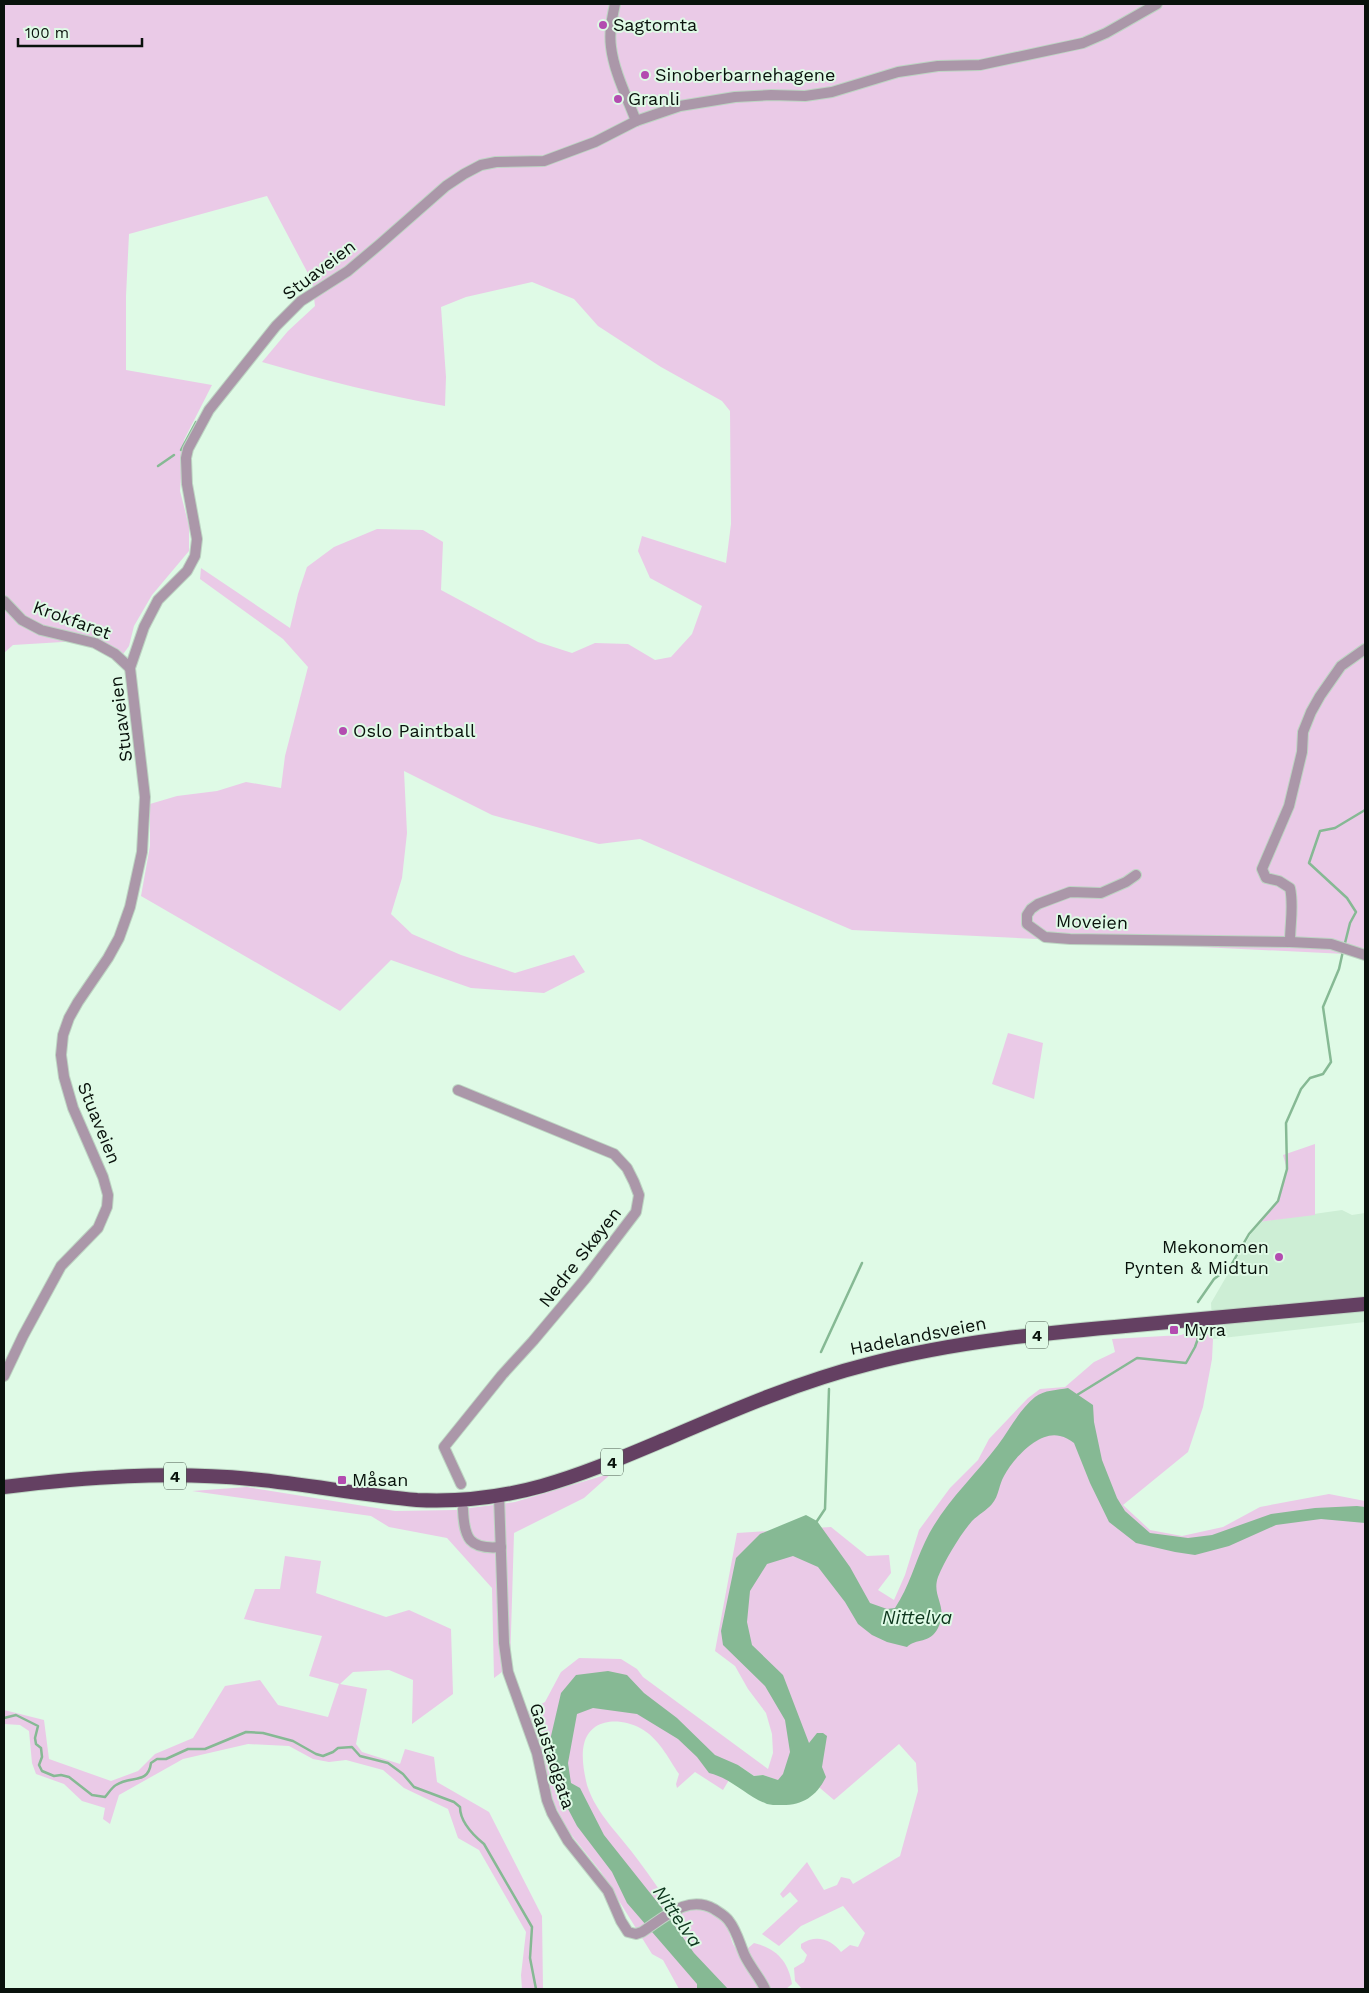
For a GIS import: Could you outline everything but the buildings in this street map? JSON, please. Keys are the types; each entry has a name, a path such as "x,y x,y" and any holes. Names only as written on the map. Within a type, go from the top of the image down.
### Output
{"highway":[{"name":"Hadelandsveien","path":"499,1496 531,1490 569,1479 784,1390 840,1372 907,1354 1015,1337 1365,1304"},
{"name":"4","path":"4,1488 111,1477 183,1476 272,1481 417,1500 457,1500 499,1496"}],"street":[{"path":"615,4 611,22 610,46 615,66 636,121"},
{"name":"Stuaveien","path":"4,1376 23,1336 61,1266 98,1228 108,1207 108,1195 103,1177 73,1108 64,1077 62,1055 63,1035 69,1018 119,938 130,907 142,852 145,797 130,668 144,627 158,600 187,571 195,556 197,539 187,484 186,458 188,449 209,410 283,318 301,301 348,271 423,205 464,174 488,163 544,161 595,142 636,121 680,106 709,100 771,95 805,96 832,92 898,72 938,66 980,66 1084,43 1106,33 1157,4"},
{"name":"Krokfaret","path":"4,601 22,620 41,630 95,643 115,654 130,668"},
{"path":"1290,942 1290,918 1294,902 1290,888 1279,881 1266,878 1262,869 1289,806 1302,752 1303,732 1312,712 1320,696 1341,666 1365,649"},
{"name":"Moveien","path":"1136,875 1126,882 1101,893 1070,892 1038,904 1027,915 1027,924 1045,937 1331,944 1365,955"},
{"name":"Nedre Skøyen","path":"458,1090 614,1154 627,1168 639,1195 636,1212 596,1266 533,1341 494,1383 444,1447 461,1484"},
{"name":"Gaustadgata","path":"499,1496 505,1657 514,1689 537,1753 550,1806 559,1827 608,1891 625,1929 632,1934 642,1932 673,1911 688,1904 694,1903 710,1907 723,1914 730,1921 746,1956 765,1989"},
{"path":"463,1509 464,1530 470,1540 485,1547 501,1547"}],"shaded area":[{"path":"4,4 1365,4 1365,955 852,930 640,839 599,844 492,815 404,771 407,833 402,878 391,914 412,934 461,955 515,973 574,955 585,972 544,993 471,988 391,960 340,1011 141,896 150,846 150,804 177,796 217,791 246,782 281,788 285,756 308,667 283,639 200,579 201,568 290,628 307,567 334,547 377,529 423,530 443,542 441,590 538,642 572,653 595,643 628,644 655,660 671,657 692,634 702,606 650,578 638,551 642,536 726,563 731,524 730,411 722,401 661,367 598,326 574,299 532,282 466,297 441,307 446,377 445,406 353,387 262,362 288,331 315,306 312,281 267,196 129,234 126,296 126,370 212,385 184,440 180,491 189,526 189,551 152,595 134,626 129,646 121,657 79,641 13,645 4,653"},
{"path":"1008,1033 1043,1043 1034,1099 992,1084"},
{"path":"1315,1144 1315,1215 1258,1222 1278,1201 1287,1169 1283,1155"},
{"path":"1342,1210 1352,1215 1365,1213 1365,1322 1213,1339 1211,1303 1258,1222"},
{"path":"1197,1329 1204,1331 1213,1339 1212,1359 1203,1407 1188,1452 1123,1505 1150,1530 1182,1536 1223,1527 1260,1507 1329,1494 1365,1501 1365,1989 802,1989 795,1981 794,1968 804,1962 807,1955 801,1948 801,1944 812,1939 823,1939 833,1944 841,1952 850,1945 858,1947 865,1933 843,1906 801,1926 779,1946 762,1934 798,1901 790,1892 783,1898 780,1894 807,1862 824,1890 837,1885 841,1877 850,1879 853,1884 900,1856 918,1791 916,1763 899,1744 834,1800 820,1788 777,1780 763,1775 754,1776 738,1765 723,1790 695,1772 677,1788 676,1784 679,1774 653,1737 647,1732 624,1722 600,1724 588,1735 583,1749 583,1764 587,1785 596,1806 643,1866 675,1913 698,1907 711,1911 726,1923 733,1944 761,1989 679,1989 663,1960 652,1954 601,1872 565,1827 552,1798 528,1711 545,1702 561,1672 579,1658 621,1659 637,1669 643,1677 768,1769 773,1753 772,1734 766,1713 748,1689 735,1666 715,1651 737,1533 831,1527 867,1556 889,1555 891,1573 878,1590 894,1600 905,1575 919,1530 950,1488 978,1460 989,1439 1028,1398 1040,1389 1065,1387 1094,1362 1115,1352 1112,1339 1181,1335"},
{"path":"612,1473 584,1498 514,1533 510,1666 494,1678 492,1588 447,1538 389,1527 371,1516 192,1491 247,1487 395,1511 455,1510 515,1502"},
{"path":"285,1556 321,1561 316,1593 386,1617 409,1610 451,1629 453,1694 412,1724 413,1680 389,1670 353,1672 340,1684 367,1689 356,1744 362,1752 400,1764 405,1749 434,1757 437,1782 489,1812 542,1916 543,1989 522,1989 521,1975 526,1932 479,1850 458,1838 448,1809 404,1788 383,1770 346,1760 329,1762 313,1759 289,1746 248,1744 183,1759 119,1795 110,1824 103,1819 105,1808 82,1801 64,1784 36,1774 32,1763 29,1731 20,1725 4,1724 4,1710 44,1720 49,1759 111,1781 138,1771 155,1754 193,1738 225,1686 260,1680 278,1705 328,1717 339,1684 309,1676 322,1636 244,1619 255,1589 280,1589"},
{"path":"754,1943 769,1949 780,1957 788,1969 792,1984 786,1989 769,1989 747,1949"}],"water":[{"name":"Nittelva","path":"1068,1388 1093,1405 1094,1422 1102,1460 1117,1498 1125,1511 1150,1533 1188,1538 1212,1535 1271,1514 1315,1508 1357,1506 1365,1507 1365,1523 1321,1519 1276,1525 1229,1546 1195,1555 1136,1543 1109,1522 1090,1483 1074,1443 1064,1437 1052,1435 1035,1442 1020,1454 1002,1479 998,1494 992,1504 972,1521 953,1548 936,1584 942,1614 941,1620 935,1633 927,1639 915,1642 907,1647 887,1642 872,1635 858,1624 845,1602 818,1567 793,1556 767,1564 750,1591 747,1622 752,1645 783,1675 809,1743 817,1733 823,1733 827,1736 822,1767 826,1777 813,1795 801,1802 787,1805 772,1805 759,1801 717,1775 709,1773 697,1757 678,1739 637,1714 593,1708 577,1714 568,1763 571,1783 580,1788 604,1835 662,1908 694,1953 728,1989 697,1989 697,1984 627,1903 612,1872 577,1826 558,1790 548,1749 561,1693 576,1675 608,1671 627,1675 644,1693 677,1718 715,1755 738,1765 754,1776 763,1775 778,1780 783,1774 790,1752 785,1720 765,1686 723,1645 721,1631 736,1558 760,1534 806,1515 817,1521 850,1567 870,1603 887,1609 895,1608 925,1542 940,1516 989,1457 1020,1413 1035,1397 1047,1392"}],"waterway":[{"path":"181,450 196,422"},
{"path":"158,466 174,455"},
{"path":"1345,943 1350,923 1356,912 1347,898 1309,863 1320,831 1335,828 1365,810"},
{"path":"1198,1302 1214,1279 1230,1267 1249,1234 1278,1201 1287,1169 1286,1123 1301,1089 1310,1078 1323,1074 1331,1062 1323,1007 1339,969 1343,951"},
{"path":"821,1352 862,1263"},
{"path":"1077,1395 1137,1358 1186,1363 1195,1347 1201,1330"},
{"path":"817,1521 825,1509 829,1389"},
{"path":"4,1718 16,1715 38,1726 35,1738 36,1744 41,1748 42,1757 39,1765 42,1771 54,1776 69,1777 92,1795 105,1797 116,1785 127,1780 143,1777 149,1770 151,1763 157,1759 166,1759 188,1749 205,1749 246,1732 263,1733 293,1741 323,1756 338,1748 352,1747 360,1756 388,1763 403,1774 414,1787 454,1802 460,1807 462,1818 484,1844 532,1927 530,1958 536,1989"}],"place":[{"name":"Sagtomta","path":"603,25"},
{"name":"Sinoberbarnehagene","path":"645,75"},
{"name":"Granli","path":"618,99"},
{"name":"Oslo Paintball","path":"343,731"},
{"name":"Mekonomen Pynten & Midtun","path":"1279,1257"},
{"name":"Myra","path":"1174,1330"},
{"name":"Måsan","path":"342,1480"}]}
